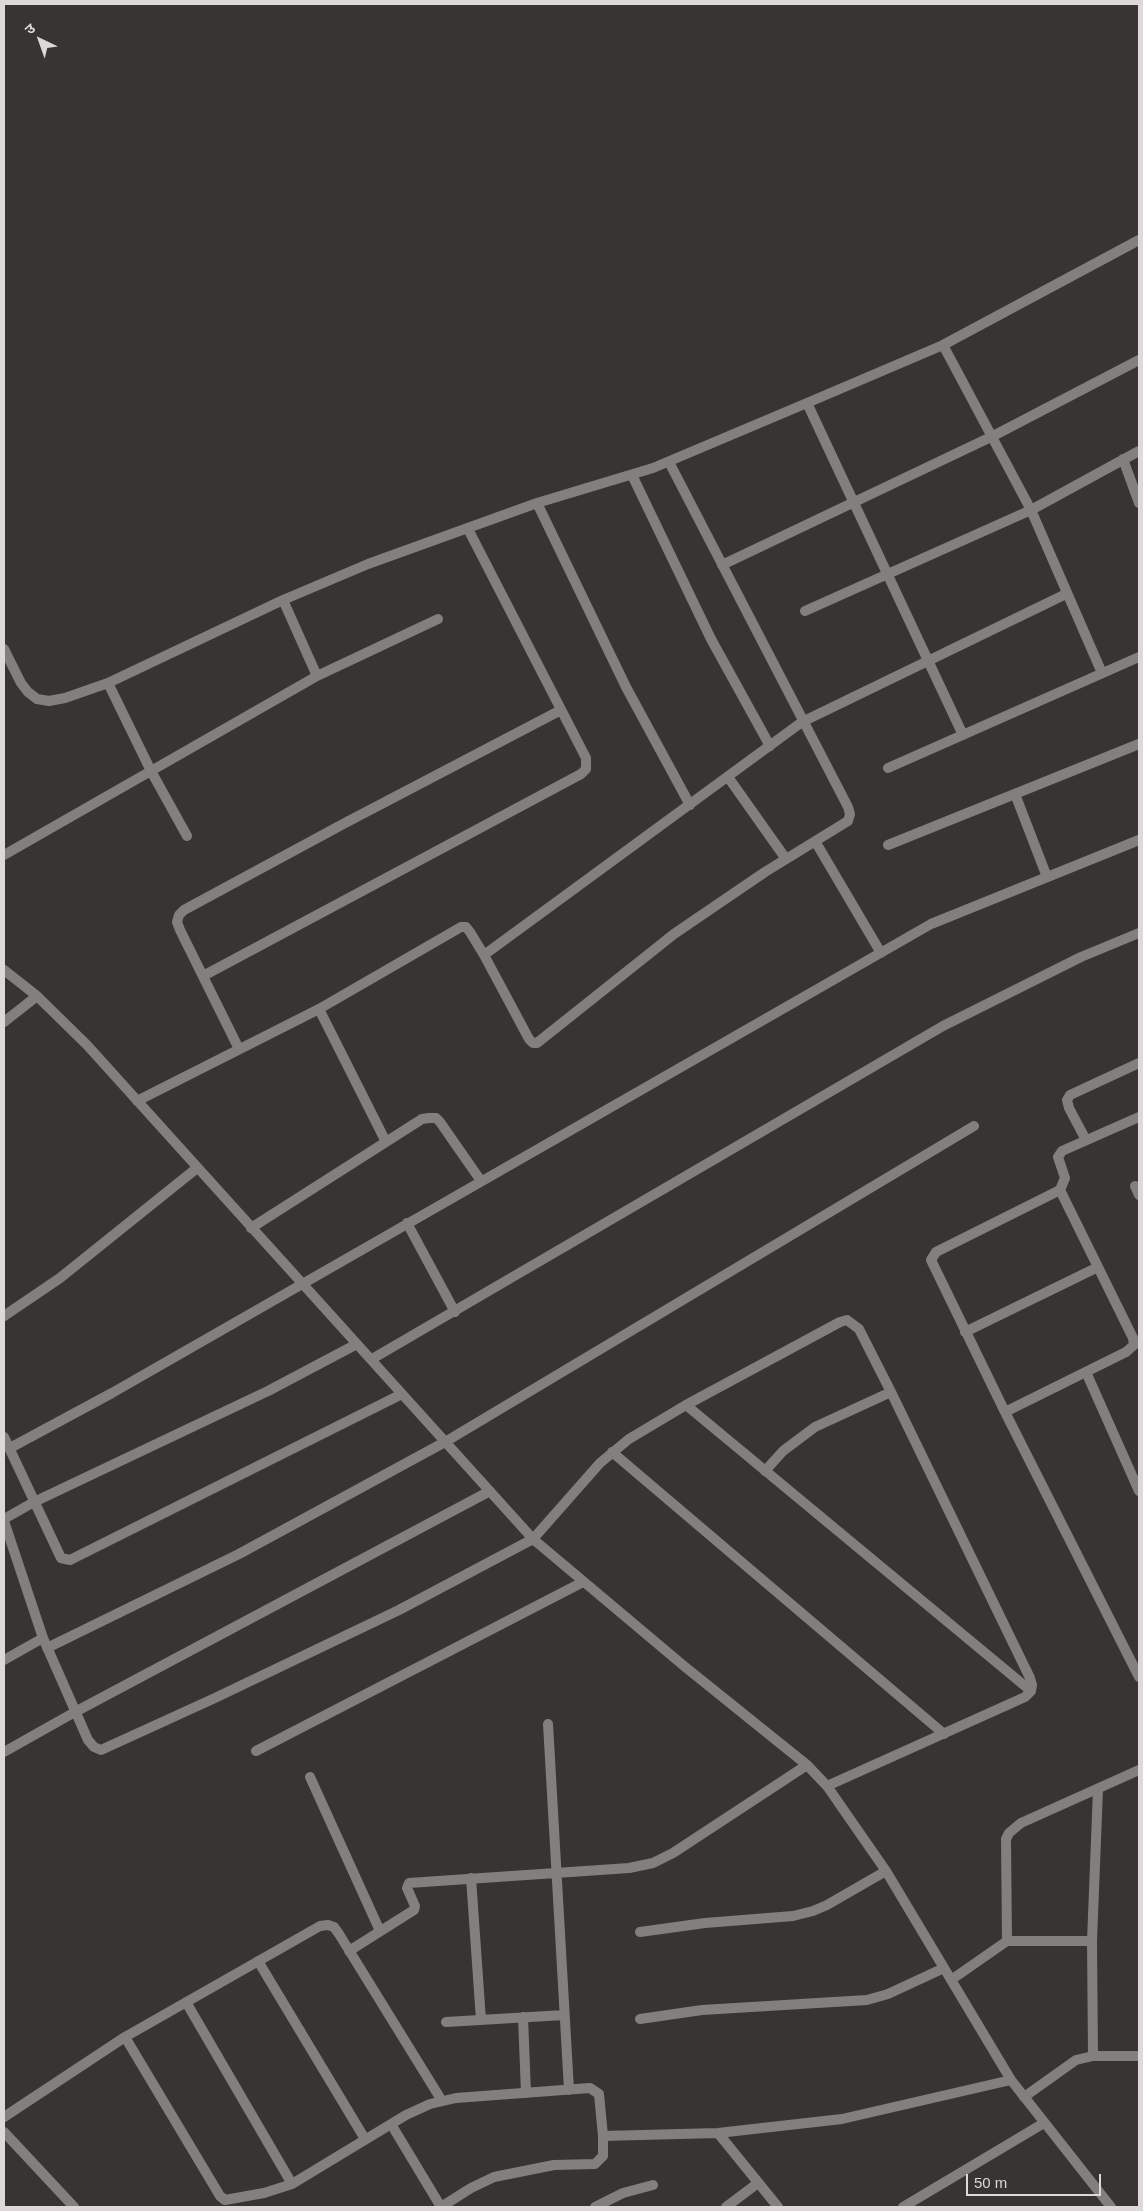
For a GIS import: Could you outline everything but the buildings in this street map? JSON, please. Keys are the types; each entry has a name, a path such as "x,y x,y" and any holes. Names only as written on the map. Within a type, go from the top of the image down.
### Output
{"street":[{"path":"4,649 21,683 37,699 49,701 66,698 108,683 283,600 368,564 537,503 669,462 807,404 943,345 1139,240"},
{"path":"943,345 1031,510 1102,673"},
{"path":"722,566 993,436 1139,360"},
{"path":"807,404 963,735"},
{"path":"805,611 1031,510 1139,451"},
{"path":"1123,459 1139,503"},
{"path":"137,1102 319,1009 462,927 466,927 470,932 484,955 529,1039 533,1043 537,1043 674,934 786,859 848,821 850,814 848,807 802,722 669,462"},
{"path":"632,474 711,639 770,746"},
{"path":"537,503 626,687 690,805"},
{"path":"203,976 581,774 586,769 586,758 468,528"},
{"path":"484,955 802,722 1066,594"},
{"path":"283,600 317,676"},
{"path":"4,855 317,676 438,618"},
{"path":"888,768 1139,657"},
{"path":"108,683 151,771 187,836"},
{"path":"240,1049 177,922 179,915 184,910 561,710"},
{"path":"888,845 1139,744"},
{"path":"728,777 786,859"},
{"path":"1015,794 1047,877"},
{"path":"10,1448 112,1393 931,924 1139,840"},
{"path":"815,842 881,953"},
{"path":"372,1360 942,1026 1081,958 1139,933"},
{"path":"4,970 37,996 87,1045 533,1539 807,1765 828,1786 886,1871 1011,2080 1108,2206"},
{"path":"4,1022 37,996"},
{"path":"319,1009 386,1142"},
{"path":"1086,1140 1069,1108 1068,1100 1070,1095 1139,1063"},
{"path":"1139,1117 1059,1153 1058,1158 1065,1178 1060,1190 932,1256 932,1266 1139,1677"},
{"path":"251,1228 422,1119 436,1118 481,1181"},
{"path":"4,1660 239,1554 445,1442 974,1126"},
{"path":"4,1316 60,1278 197,1168"},
{"path":"1005,1412 1126,1352 1134,1344 1133,1338 1060,1190"},
{"path":"407,1223 455,1312"},
{"path":"965,1332 1098,1266"},
{"path":"357,1344 268,1391 34,1502 4,1520 45,1643 88,1740 94,1747 101,1750 108,1748 390,1614 533,1539 612,1452 629,1439 686,1405 847,1320 859,1328 1032,1685 1031,1691 1025,1697 828,1786"},
{"path":"1086,1372 1139,1491"},
{"path":"765,1471 783,1451 815,1427 891,1392"},
{"path":"4,1437 61,1558 70,1560 402,1394"},
{"path":"686,1405 1031,1691"},
{"path":"612,1452 944,1734"},
{"path":"4,1752 75,1712 490,1491"},
{"path":"256,1751 583,1582"},
{"path":"548,1724 555,1873 569,2090"},
{"path":"349,1951 414,1910 415,1906 406,1888 409,1883 629,1868 653,1863 673,1853 807,1765"},
{"path":"1007,1941 1006,1839 1008,1833 1021,1823 1139,1770"},
{"path":"310,1777 380,1931"},
{"path":"1093,2056 1092,1941 1098,1789"},
{"path":"640,1932 793,1916 828,1906 886,1871"},
{"path":"471,1878 481,2020"},
{"path":"4,2118 126,2036 320,1926 328,1925 334,1928 349,1951 442,2101"},
{"path":"951,1980 1007,1941 1092,1941"},
{"path":"258,1961 365,2139"},
{"path":"640,2019 702,2010 867,2000 888,1994 944,1968"},
{"path":"186,2002 292,2184"},
{"path":"446,2022 564,2015"},
{"path":"523,2017 526,2093"},
{"path":"126,2036 220,2196 226,2200 238,2203 292,2184 391,2124 430,2104 456,2098 590,2088 599,2094 603,2156 595,2164 554,2165 494,2177 470,2188 441,2207 391,2124"},
{"path":"1024,2097 1076,2060 1093,2056 1139,2056"},
{"path":"603,2136 718,2134 842,2119 1011,2080"},
{"path":"903,2207 1044,2123"},
{"path":"4,2132 74,2207"},
{"path":"718,2134 778,2207"},
{"path":"726,2207 758,2183"},
{"path":"595,2207 623,2194 652,2184"}]}
